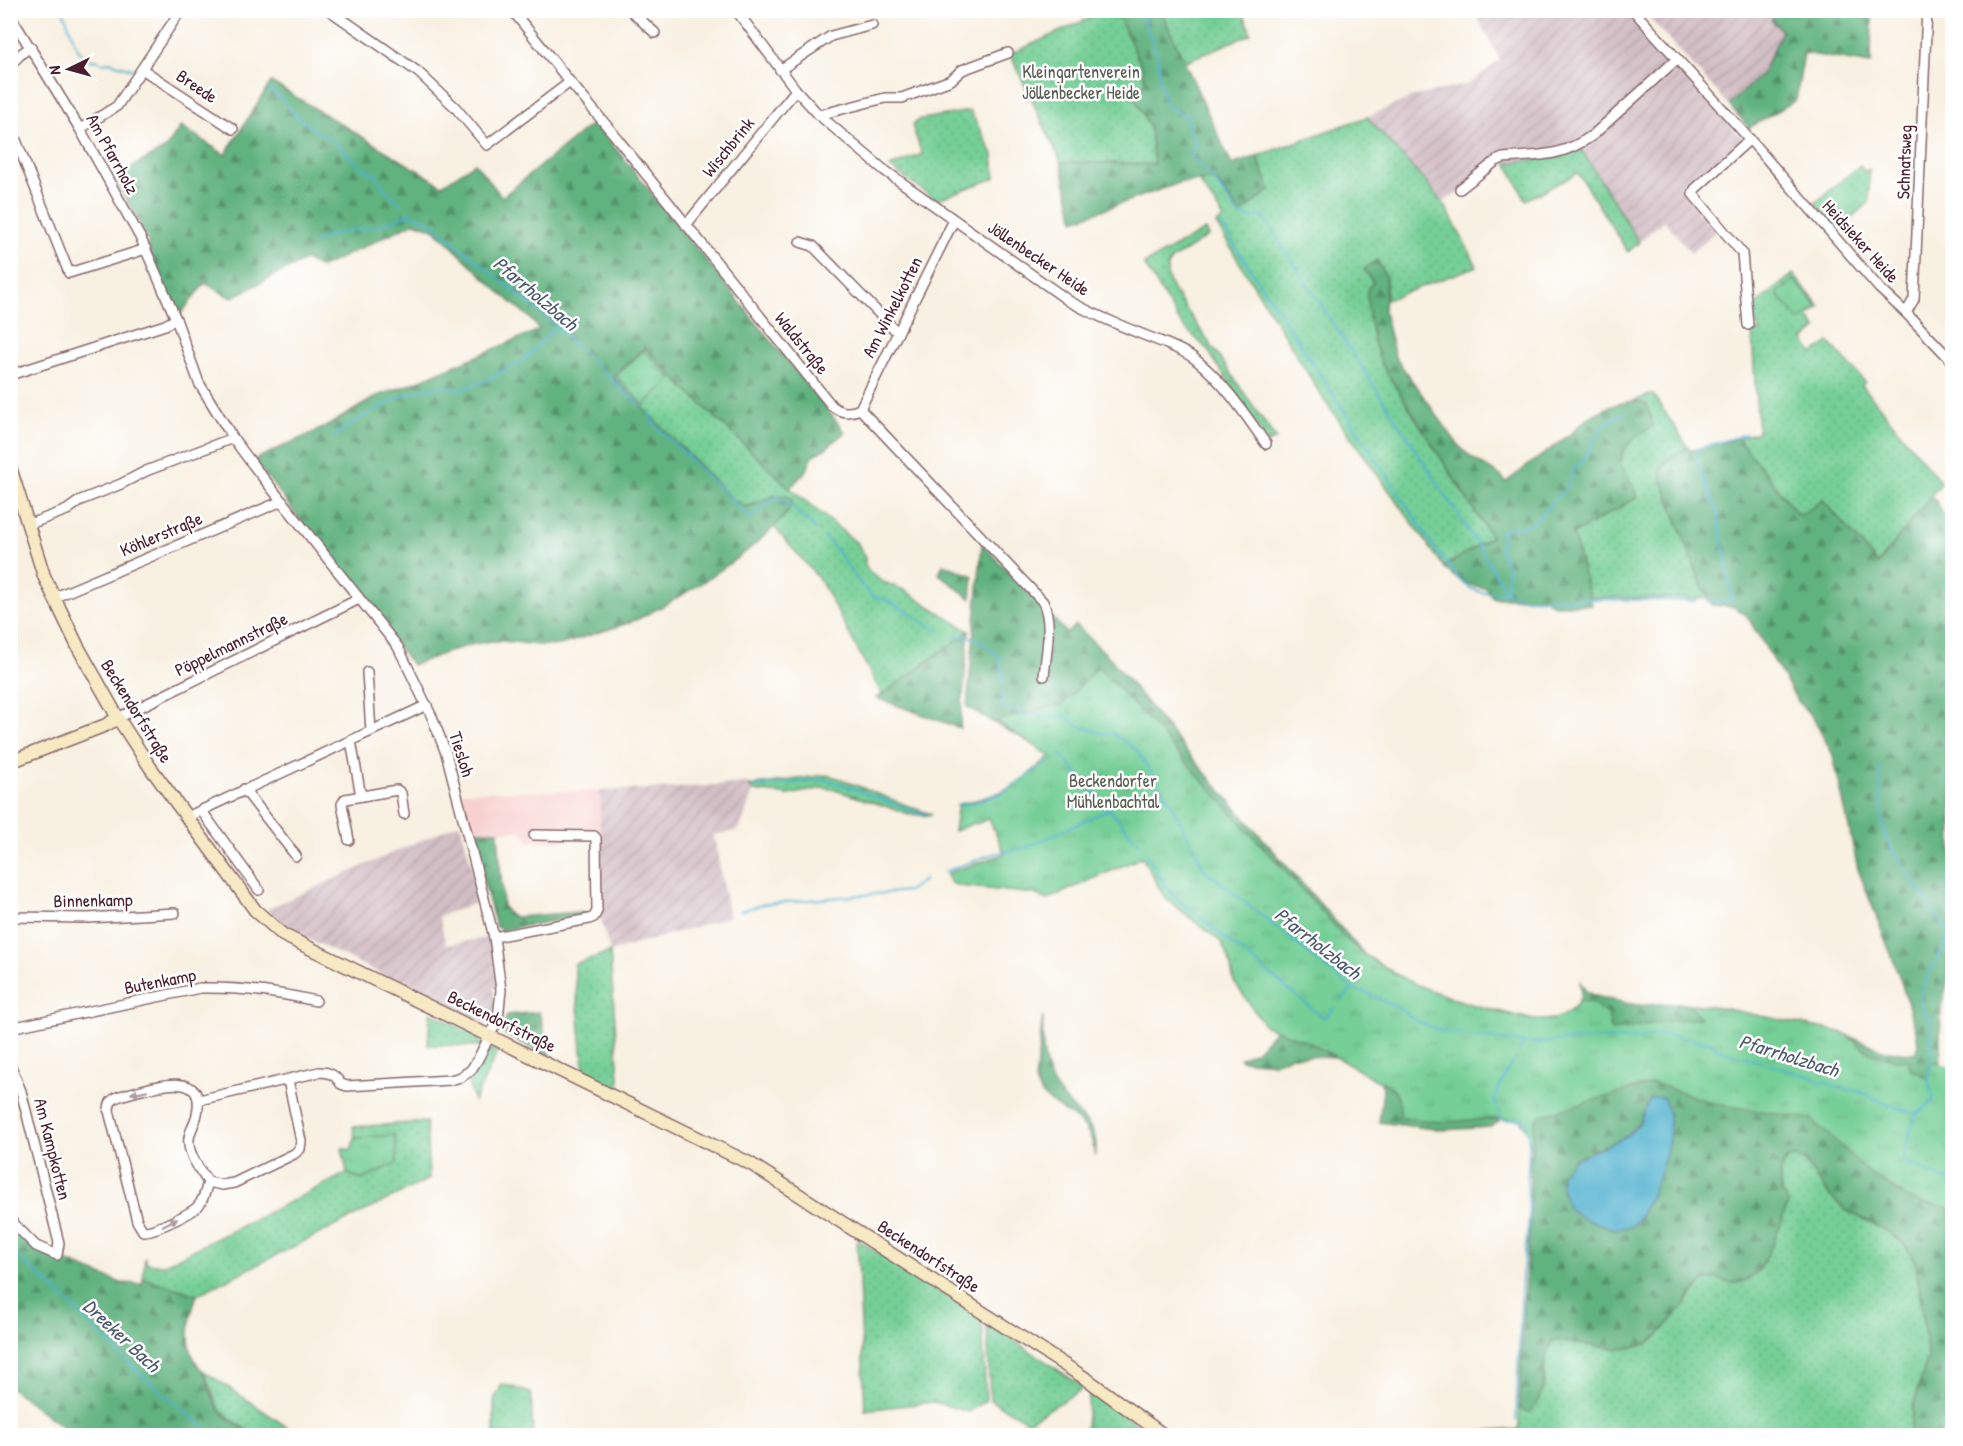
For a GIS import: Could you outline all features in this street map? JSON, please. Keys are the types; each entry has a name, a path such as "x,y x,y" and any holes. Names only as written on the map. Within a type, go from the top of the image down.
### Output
{"street":[{"path":"80,129 117,106 182,10"},
{"path":"329,10 418,72 455,107 487,145 570,82"},
{"name":"Waldstraße","path":"513,10 832,406 838,411 847,413 860,409"},
{"path":"630,10 655,33"},
{"name":"Jöllenbecker Heide","path":"736,10 780,70 819,115 884,170 1069,301 1092,314 1193,357 1233,397 1266,444"},
{"name":"Heidsieker Heide","path":"1633,10 1750,139 1882,292 1953,361"},
{"name":"Schnatsweg","path":"1906,313 1914,299 1927,10"},
{"name":"Am Pfarrholz","path":"10,15 32,47 80,129 146,249 176,319 199,383 233,438 359,598"},
{"path":"780,70 831,36 872,25"},
{"path":"10,65 32,47"},
{"path":"819,115 885,98 902,98 951,80 962,70 1008,53"},
{"path":"1460,189 1503,158 1555,153 1579,145 1677,59"},
{"name":"Breede","path":"142,69 233,129"},
{"name":"Wischbrink","path":"686,225 796,90"},
{"path":"10,125 69,273 146,249"},
{"path":"1748,325 1742,253 1693,194 1695,189 1750,139"},
{"name":"Am Winkelkotten","path":"860,409 954,220"},
{"path":"800,242 813,246 898,333"},
{"path":"10,375 165,325 176,319"},
{"path":"860,409 1043,602 1047,609 1044,676"},
{"path":"27,525 67,510 81,501 146,471 233,438"},
{"name":"Beckendorfstraße","path":"10,467 27,525 53,598 118,718 255,910 283,935 751,1164 1088,1380 1165,1436"},
{"name":"Köhlerstraße","path":"53,598 282,501"},
{"name":"Tiesloh","path":"199,1100 320,1072 328,1072 341,1084 347,1086 450,1080 461,1077 471,1070 498,1019 501,998 494,937 446,753 398,647 359,598"},
{"name":"Pöppelmannstraße","path":"118,718 359,598"},
{"path":"366,672 372,731"},
{"path":"187,817 426,705"},
{"path":"10,762 106,725 118,718"},
{"path":"351,741 361,796"},
{"path":"244,789 296,856"},
{"path":"349,840 342,804 345,800 397,790 401,794 404,814"},
{"path":"201,810 259,890"},
{"path":"494,937 589,919 594,917 597,911 596,838 594,836 534,836"},
{"name":"Binnenkamp","path":"10,917 88,918 176,914"},
{"name":"Butenkamp","path":"10,1028 200,988 258,990 316,1001"},
{"name":"Am Kampkotten","path":"10,1064 21,1091 59,1243 57,1255 36,1246 10,1220"},
{"path":"208,1182 200,1204 194,1209 157,1229 143,1231 137,1221 109,1111 112,1099 175,1084 187,1084 199,1100 197,1116 188,1142 189,1149 208,1182 222,1185 234,1183 300,1149 301,1141 288,1080"}],"shaded area":[{"path":"1474,11 1624,11 1744,140 1691,189 1691,200 1717,230 1691,253 1664,220 1639,242 1581,150 1565,156 1507,163 1443,202 1367,117 1412,97 1468,84 1500,60"},
{"path":"1643,11 1781,11 1772,20 1782,30 1763,72 1729,105"},
{"path":"746,783 753,791 741,826 736,831 714,835 729,917 610,952 601,920 600,791"},
{"path":"600,791 600,838 529,842 523,831 470,831 461,792"},
{"path":"460,823 481,901 439,916 446,945 490,937 498,988 493,988 496,1007 494,1017 487,1023 480,1022 286,928 276,921 267,909"}],"green space":[{"name":"Kleingartenverein Jöllenbecker Heide","path":"1105,11 1116,11 1143,69 1145,82 1132,93 1150,128 1154,164 1061,162 1010,54"},
{"path":"1116,11 1161,11 1232,165 1257,156 1270,190 1240,214 1216,180 1182,182 1074,220 1061,162 1154,164 1150,128 1132,93 1145,82 1143,69"},
{"path":"1161,11 1243,11 1251,34 1184,62"},
{"path":"1781,11 1872,11 1871,64 1804,53 1796,100 1749,128 1729,105 1763,72 1782,31 1771,20"},
{"path":"271,82 442,185 475,163 502,197 594,122 845,432 825,449 815,454 810,460 808,469 790,488 684,388 645,347 613,377 733,500 746,507 775,495 786,495 793,501 783,516 768,533 726,566 642,617 559,645 485,642 412,665 254,460 329,425 377,396 539,330 530,318 498,291 434,229 415,222 320,268 305,260 231,298 205,283 178,317 148,247 148,240 114,177 166,148 181,126 225,155"},
{"path":"970,111 993,154 995,178 936,200 890,167 922,154 912,125 921,119"},
{"path":"1367,117 1443,202 1477,266 1386,300 1386,277 1376,261 1373,282 1382,365 1491,537 1444,567 1324,400 1216,224 1224,218 1198,180 1215,180 1240,213 1270,190 1257,156"},
{"path":"1581,149 1639,242 1628,252 1578,173 1526,200 1507,163 1565,156"},
{"path":"1860,165 1865,172 1869,169 1869,203 1837,229 1815,203"},
{"path":"1205,230 1208,236 1171,260 1167,271 1168,279 1173,290 1276,439 1268,443 1207,349 1181,324 1144,264"},
{"path":"1377,260 1386,277 1384,311 1395,357 1459,446 1506,482 1597,413 1628,402 1647,404 1653,426 1628,445 1620,462 1638,497 1573,534 1592,605 1553,605 1544,598 1493,598 1486,588 1463,582 1444,567 1491,537 1382,365 1374,343 1369,318 1367,290 1373,282 1364,269"},
{"path":"1793,274 1820,307 1808,317 1817,329 1804,340 1813,354 1829,342 1865,382 1862,385 1941,483 1878,564 1823,500 1799,516 1738,438 1758,432 1752,333 1760,330 1751,316 1751,308"},
{"path":"1794,280 1817,306 1800,321 1777,294"},
{"path":"644,346 684,388 790,488 858,544 868,570 881,581 904,590 969,631 882,695 820,580 774,527 788,512 759,502 746,507 733,500 612,377"},
{"path":"644,350 671,379 644,405 616,376"},
{"path":"1653,394 1688,447 1666,460 1661,466 1661,477 1703,589 1710,599 1590,597 1573,534 1638,497 1620,463 1623,451 1636,437 1641,402 1635,400"},
{"path":"1738,438 1799,516 1823,500 1878,564 1930,497 1936,501 1952,530 1952,969 1941,1010 1941,1058 1936,1074 1936,1088 1472,1037 1164,802 1008,731 967,707 982,544 1067,633 1076,625 1111,659 1187,752 1365,955 1410,983 1466,1003 1537,1021 1561,1018 1575,1007 1581,996 1580,982 1586,991 1595,996 1626,1003 1637,1005 1678,1003 1707,1008 1839,1032 1885,1051 1915,1053 1918,1045 1916,1031 1900,978 1858,869 1833,755 1813,718 1797,700 1747,616 1735,607 1712,605 1703,589 1661,477 1665,462 1688,447 1693,450"},
{"path":"943,564 973,576 971,599 939,574"},
{"path":"969,631 960,728 876,698 882,695"},
{"name":"Beckendorfer Mühlenbachtal","path":"1098,667 1350,943 1385,968 1422,987 1462,1002 1535,1020 1558,1018 1572,1010 1580,1001 1593,1003 1608,1015 1611,1030 1700,1018 1690,1004 1712,1006 1840,1032 1870,1053 1897,1060 1908,1060 1911,1070 1928,1079 1932,1062 1952,1067 1952,1208 1918,1202 1903,1195 1872,1175 1811,1119 1716,1104 1654,1083 1539,1116 1534,1123 1532,1151 1527,1131 1521,1120 1500,1118 1444,1122 1400,1118 1397,1094 1390,1086 1311,1043 1265,1026 1234,982 1229,959 1221,942 1165,898 1142,857 1046,900 1035,894 959,886 951,883 946,874 1005,854 989,819 954,831 958,804 986,797 1008,788 1050,756 996,721 1062,705"},
{"path":"826,775 931,814 930,816 909,814 832,789 822,788 789,795 753,791 749,786"},
{"path":"470,831 498,831 503,906 508,914 516,917 579,912 588,915 502,930 496,927"},
{"path":"610,952 620,1092 584,1073 574,964"},
{"path":"430,1012 475,1035 480,1041 480,1046 428,1045"},
{"path":"539,1012 551,1058 506,1035 502,1030 507,1015"},
{"path":"1043,1016 1043,1049 1046,1066 1056,1089 1092,1130 1096,1142 1095,1156 1090,1135 1086,1129 1073,1117 1050,1102 1038,1089 1035,1081"},
{"path":"1277,1028 1505,1109 1499,1121 1491,1127 1442,1130 1379,1122 1383,1090 1379,1075 1337,1057 1292,1056 1274,1063 1241,1060 1240,1058 1256,1051"},
{"path":"499,1049 474,1101 467,1079 479,1067 490,1050"},
{"path":"1592,1066 1952,1133 1952,1435 1909,1435 1913,1406 1928,1357 1916,1263 1905,1245 1887,1231 1846,1210 1830,1196 1805,1162 1794,1157 1786,1159 1780,1175 1781,1193 1786,1196 1788,1204 1776,1237 1758,1270 1750,1278 1737,1283 1714,1278 1703,1282 1658,1336 1647,1344 1621,1349 1553,1341 1548,1349 1543,1388 1537,1405 1530,1412 1519,1408 1532,1147 1529,1133 1521,1122 1538,1105","holes":["1650,1099 1669,1138 1651,1195 1633,1226 1614,1229 1582,1218 1573,1160 1627,1136 1639,1124"]},
{"path":"426,1122 429,1179 197,1295 143,1279 145,1257 147,1263 163,1265 347,1173 362,1180 395,1135 355,1138 353,1127"},
{"path":"395,1135 397,1163 362,1180 347,1173 342,1148 351,1150 355,1138"},
{"path":"1794,1157 1805,1162 1830,1196 1846,1210 1887,1231 1905,1245 1916,1263 1928,1357 1913,1406 1909,1435 1435,1436 1519,1429 1519,1408 1530,1412 1541,1394 1547,1354 1553,1341 1649,1344 1703,1282 1714,1277 1728,1283 1758,1271 1769,1251 1788,1204 1782,1193 1781,1170 1786,1159"},
{"path":"10,1224 33,1248 121,1283 142,1284 143,1279 150,1280 197,1295 189,1328 192,1355 205,1375 220,1411 254,1435 73,1435 11,1388"},
{"path":"857,1239 982,1319 986,1400 968,1412 934,1402 865,1410"},
{"path":"987,1322 1082,1386 1082,1389 1028,1422 990,1400"},
{"path":"204,1371 299,1435 254,1435 219,1410"},
{"path":"502,1384 531,1393 533,1435 494,1435 494,1400"},
{"path":"1094,1394 1153,1435 1085,1436 1089,1395"}],"water":[{"path":"1663,1097 1669,1113 1670,1128 1665,1158 1654,1188 1633,1226 1614,1229 1582,1218 1567,1207 1561,1186 1561,1174 1573,1160 1627,1136 1639,1124 1650,1099"}],"waterway":[{"path":"62,10 75,42 84,56 90,60 110,62 135,70"},
{"path":"1144,10 1144,21 1158,57 1160,83 1167,107 1188,117 1187,128 1196,143 1190,155 1214,180 1238,214 1247,218 1263,216 1507,593"},
{"name":"Pfarrholzbach","path":"269,90 282,99 294,114 310,127 333,141 362,168 376,175 385,190 401,204"},
{"name":"Pfarrholzbach","path":"407,210 430,222 556,326 640,406"},
{"path":"315,242 331,235 377,226 409,214"},
{"path":"1222,226 1438,553 1459,579 1470,588 1480,592 1507,593 1523,598 1696,601"},
{"path":"334,436 360,418 412,393 429,388 445,387 460,390 487,380 524,360 555,327"},
{"path":"1507,593 1508,568 1499,547 1503,538 1500,533 1507,529 1528,525 1537,519 1557,496 1567,489 1574,468 1582,462 1601,428 1626,412"},
{"name":"Pfarrholzbach","path":"649,414 653,423 750,518 777,497 786,502 815,529"},
{"path":"1707,602 1733,600 1717,511 1697,462 1697,449 1746,434"},
{"name":"Pfarrholzbach","path":"824,537 871,595 886,600 940,632"},
{"name":"Pfarrholzbach","path":"954,637 973,638 1000,657 1003,685"},
{"name":"Pfarrholzbach","path":"1003,693 1001,705 1023,715 1065,717 1080,726 1101,733 1111,733 1122,739 1137,751 1153,775 1170,802 1205,870 1354,990 1367,993 1402,1010 1417,1021 1443,1032 1527,1043 1616,1038 1629,1040 1657,1035 1710,1042 1716,1048 1811,1077 1820,1082 1864,1093 1884,1103 1917,1114"},
{"path":"1060,754 1139,843"},
{"path":"957,805 1000,794 1052,760"},
{"path":"1880,767 1884,833 1893,851 1950,935 1923,986 1920,998 1922,1011 1930,1019 1932,1061 1928,1080 1934,1100 1917,1114 1903,1161 1952,1182"},
{"path":"755,787 820,780 832,781 926,814"},
{"path":"944,872 993,854 1025,848 1110,809"},
{"path":"1145,852 1166,887 1175,897 1322,1017 1326,1017 1334,1008"},
{"path":"740,911 765,904 908,891 924,880"},
{"path":"1341,1000 1352,990"},
{"path":"1519,1051 1524,1043"},
{"path":"1514,1060 1494,1099 1501,1119 1523,1119 1527,1122 1529,1146 1527,1181 1529,1217 1522,1279 1516,1420"},
{"name":"Dreeker Bach","path":"10,1252 50,1285 149,1381 217,1436"},
{"path":"1463,1436 1497,1434 1511,1436"}]}
